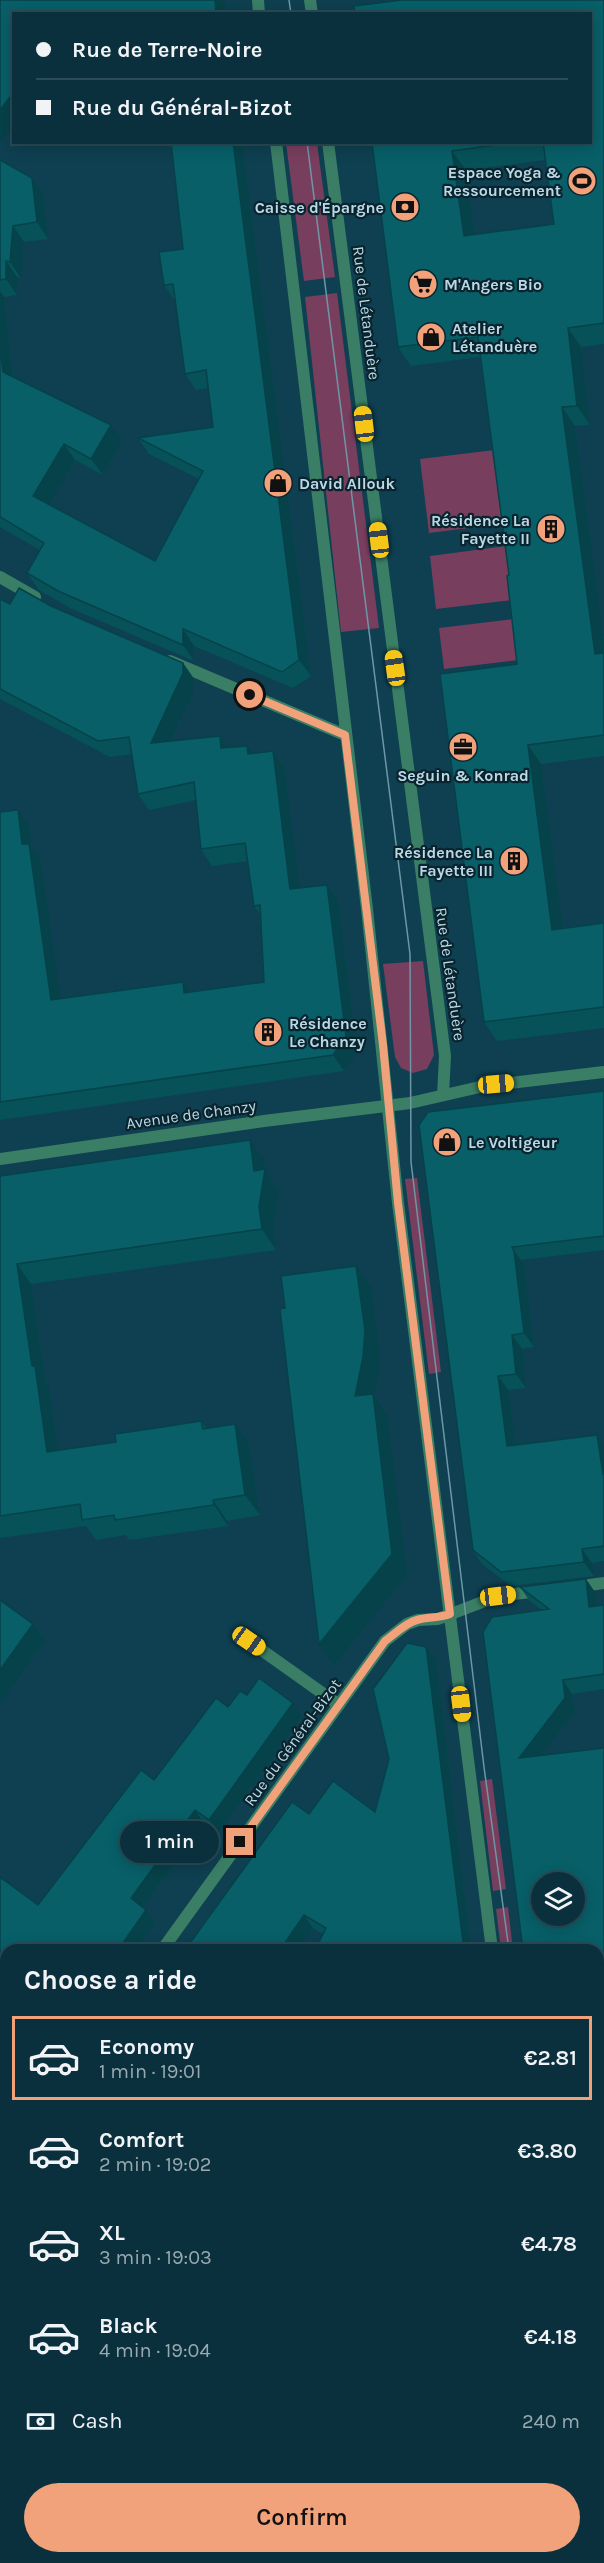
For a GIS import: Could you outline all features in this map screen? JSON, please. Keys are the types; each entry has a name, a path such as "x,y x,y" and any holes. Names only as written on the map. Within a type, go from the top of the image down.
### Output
{"street":[{"path":"276,144 388,1105 491,1944"},
{"name":"Rue de Létanduère","path":"328,144 445,1056 443,1095"},
{"path":"0,577 47,604"},
{"path":"162,657 345,735"},
{"name":"Avenue de Chanzy","path":"0,1159 388,1105 484,1086 604,1071"},
{"name":"Rue du Général-Bizot","path":"166,1944 385,1641 407,1624 417,1620 438,1619 498,1596 604,1583"},
{"path":"249,1641 339,1705"}],"shaded area":[{"path":"286,144 317,144 335,277 304,281"},
{"path":"337,293 379,628 341,632 305,297"},
{"path":"503,449 511,523 429,533 420,459"},
{"path":"514,545 520,599 436,609 430,556"},
{"path":"523,618 527,659 444,669 439,628"},
{"path":"423,961 434,1055 427,1069 413,1073 401,1068 395,1057 383,964"},
{"path":"417,1178 441,1372 429,1374 405,1179"},
{"path":"492,1779 506,1889 493,1891 480,1781"},
{"path":"508,1907 512,1944 500,1944 496,1909"}],"building":[{"path":"0,0 215,0 216,12 12,12 12,95 0,110"},
{"path":"402,0 604,0 604,323 568,328 577,406 562,407 595,654 604,653 604,735 528,745 552,930 604,923 604,1007 484,1022 440,674 517,664 507,576 509,575 478,337 398,347 372,144 503,144 452,151 464,236 554,224 543,144 592,144 592,12 355,12 354,6"},
{"path":"171,144 233,144 299,660 282,672 183,629 183,645 58,591 27,573 44,543 0,517 0,345 3,372 111,425 91,459 64,444 33,496 155,561 203,471 138,438 213,427 206,370 185,374 173,284 164,285 159,252 183,249"},
{"path":"0,160 32,178 37,222 13,226 10,262 6,261 6,279 0,280"},
{"path":"19,588 51,606 183,663 183,673 151,743 220,736 221,748 247,746 248,754 273,751 290,889 327,885 346,1037 333,1055 0,1102 0,812 18,810 22,844 29,844 51,1000 183,982 184,993 264,982 260,905 254,906 245,843 201,849 194,782 138,794 129,737 98,741 0,689 0,599 10,604"},
{"path":"604,1091 604,1236 512,1247 524,1333 512,1335 516,1374 498,1376 507,1446 597,1435 604,1474 604,1546 582,1549 584,1562 501,1572 473,1550 419,1125 428,1112"},
{"path":"250,1140 254,1171 265,1169 259,1207 262,1229 17,1264 47,1452 116,1442 115,1434 201,1421 203,1429 235,1424 245,1495 213,1500 214,1505 115,1520 114,1515 82,1520 80,1504 0,1516 0,1176"},
{"path":"356,1266 365,1330 363,1357 355,1396 373,1394 392,1554 319,1644 280,1309 285,1308 281,1276"},
{"path":"586,1579 589,1607 604,1605 604,1674 563,1680 565,1698 519,1758 604,1748 604,1944 522,1944 483,1632 492,1617 549,1609 520,1587"},
{"path":"0,1600 33,1624 0,1670"},
{"path":"407,1643 426,1647 463,1944 318,1944 326,1928 304,1915 284,1944 189,1944 292,1802 309,1814 333,1781 375,1812 389,1759 373,1689"},
{"path":"259,1678 293,1703 209,1820 195,1810 131,1898 146,1910 122,1944 0,1944 0,1877 38,1905 141,1770 154,1780 216,1698 228,1707 240,1691 247,1695"}],"tram line":[{"path":"289,0 291,12"},
{"path":"307,144 410,954 411,1162 484,1767 508,1944"}],"place":[{"name":"Espace Yoga & Ressourcement","path":"582,181"},
{"name":"Caisse d'Épargne","path":"405,207"},
{"name":"M'Angers Bio","path":"423,284"},
{"name":"Atelier Létanduère","path":"431,337"},
{"name":"David Allouk","path":"278,483"},
{"name":"Résidence La Fayette II","path":"551,529"},
{"name":"Seguin & Konrad","path":"463,747"},
{"name":"Résidence La Fayette III","path":"514,861"},
{"name":"Résidence Le Chanzy","path":"268,1032"},
{"name":"Le Voltigeur","path":"447,1142"}],"route":[{"path":"240,1842 385,1641 407,1624 417,1620 438,1619 450,1614 398,1203 383,1045 345,735 250,695"}]}
